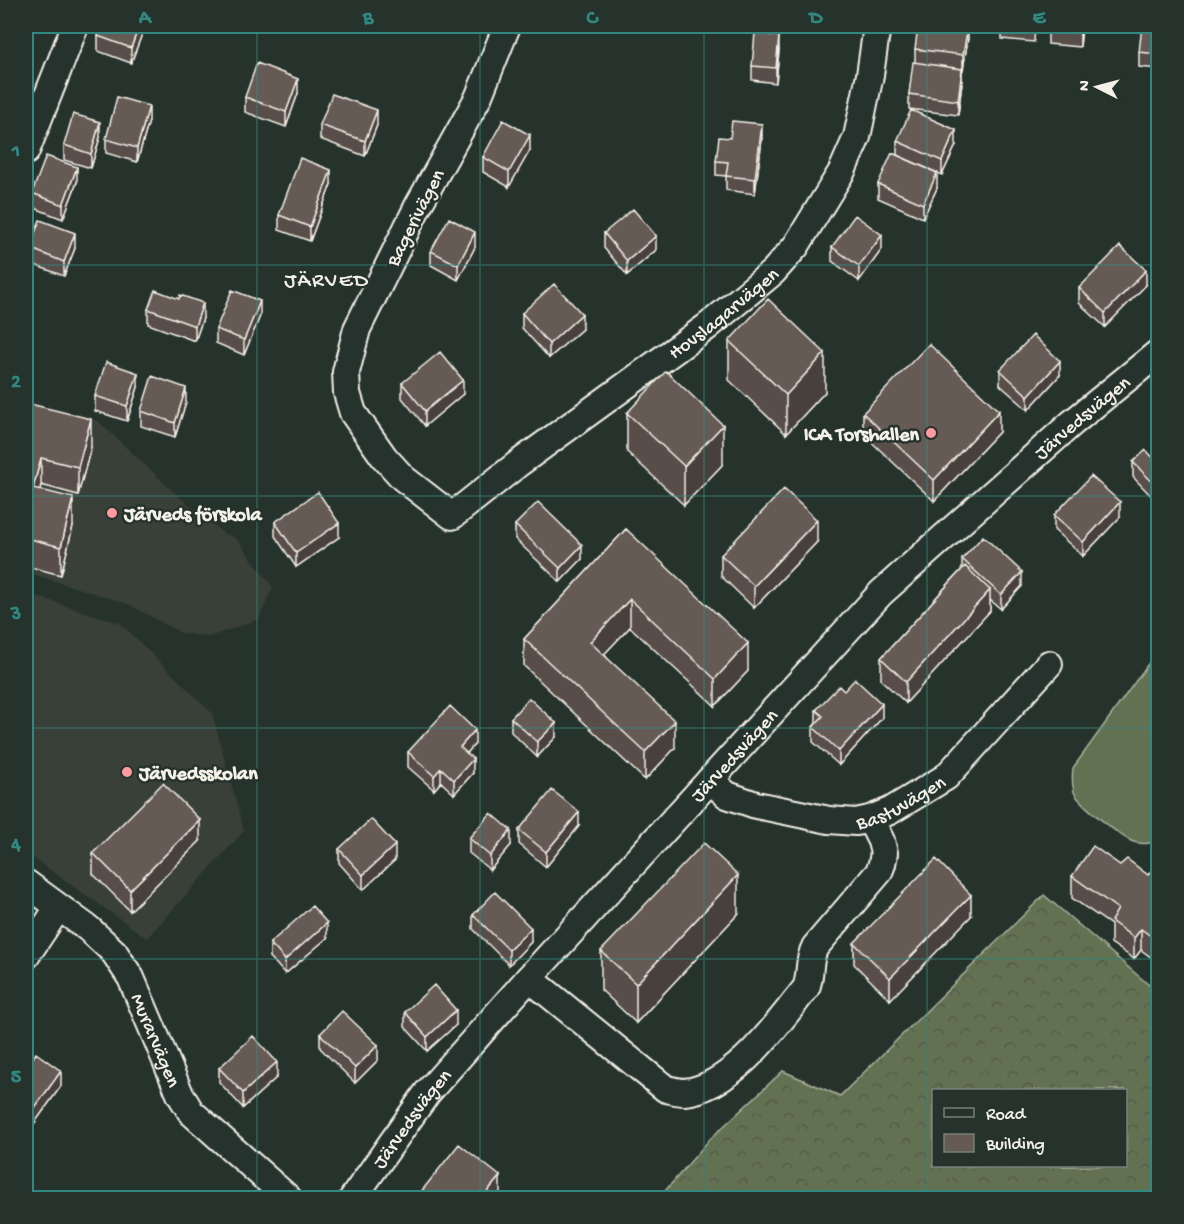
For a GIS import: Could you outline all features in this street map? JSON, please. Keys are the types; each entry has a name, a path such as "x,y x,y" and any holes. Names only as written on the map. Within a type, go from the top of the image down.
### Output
{"street":[{"path":"26,151 75,26"},
{"name":"Bagerivägen","path":"452,516 403,478 384,457 353,414 347,393 346,372 357,329 418,206 478,98 507,26"},
{"name":"Hovslagarvägen","path":"452,516 519,463 708,326 773,272 796,246 842,171 857,137 877,26"},
{"name":"Järvedsvägen","path":"352,1198 427,1093 881,593 1072,423 1158,353"},
{"name":"Bastuvägen","path":"710,780 727,795 756,806 829,820 856,822 870,819 890,812 946,777 1049,664"},
{"path":"529,978 666,1089 682,1092 698,1090 711,1084 755,1050 806,988 810,981 810,958 815,947 879,872 884,853 870,819"},
{"name":"Murarvägen","path":"26,883 89,929 114,952 131,978 180,1094 191,1112 288,1198"},
{"path":"26,956 58,908"}],"shaded area":[{"name":"Järveds förskola","path":"26,405 98,421 176,494 223,533 236,538 273,587 259,619 209,637 181,633 128,604 26,572"},
{"name":"Järvedsskolan","path":"26,593 120,623 212,713 244,831 147,938 26,853"}],"green space":[{"path":"1158,650 1158,842 1141,843 1131,841 1118,832 1077,797 1074,792 1073,768"},
{"path":"1044,895 1149,985 1158,973 1158,1198 659,1198 710,1139 783,1071 840,1096"}],"building":[{"path":"103,26 139,26 131,48 98,36"},
{"path":"918,26 968,26 963,55 915,49"},
{"path":"1009,26 1034,26 1034,28"},
{"path":"1048,26 1080,26 1080,33 1048,30"},
{"path":"1142,26 1158,26 1158,54 1139,52"},
{"path":"755,33 779,36 776,68 752,66"},
{"path":"913,62 962,69 958,101 909,94"},
{"path":"257,63 298,79 286,112 245,97"},
{"path":"332,94 377,110 365,141 320,125"},
{"path":"117,97 149,106 137,148 106,139"},
{"path":"911,110 956,130 942,161 897,141"},
{"path":"73,114 100,122 91,154 64,145"},
{"path":"503,120 530,135 509,172 483,157"},
{"path":"732,121 762,124 755,179 726,176 728,162 716,161 719,137 730,138"},
{"path":"892,153 937,173 923,204 878,184"},
{"path":"46,156 77,167 63,205 32,193"},
{"path":"300,158 331,170 310,227 279,215"},
{"path":"633,209 656,236 627,261 604,233"},
{"path":"855,215 882,235 859,266 832,247"},
{"path":"449,218 475,232 458,265 431,251"},
{"path":"40,220 75,233 64,262 29,248"},
{"path":"1120,246 1146,270 1105,313 1079,288"},
{"path":"554,284 582,314 549,344 522,313"},
{"path":"155,290 179,299 180,295 203,303 195,326 148,309"},
{"path":"232,290 260,301 244,340 216,329"},
{"path":"768,299 825,353 786,395 729,341"},
{"path":"1033,335 1060,361 1028,396 1000,370"},
{"name":"ICA Torshallen","path":"929,344 999,411 934,480 863,413"},
{"path":"440,352 463,380 425,411 402,383"},
{"path":"106,362 138,373 127,406 95,396"},
{"path":"666,371 723,425 684,466 627,413"},
{"path":"152,376 186,388 175,423 141,411"},
{"path":"26,403 91,419 78,467 41,458 33,488 73,498 61,547 26,538"},
{"path":"1146,450 1158,463 1158,488 1133,462"},
{"path":"1091,476 1120,502 1083,542 1054,515"},
{"path":"784,489 817,520 754,586 721,555"},
{"path":"318,492 339,523 296,553 275,522"},
{"path":"538,502 582,545 560,568 515,525"},
{"path":"626,529 748,643 715,679 630,599 590,642 675,721 645,752 524,639"},
{"path":"983,536 1022,572 1001,595 962,559"},
{"path":"965,566 990,590 906,682 881,658"},
{"path":"855,679 882,704 839,751 813,727 823,716 816,710 839,686 844,691"},
{"path":"529,698 556,723 537,742 511,718"},
{"path":"450,706 475,730 460,747 473,759 454,780 441,768 434,776 408,752"},
{"path":"163,783 200,820 130,890 93,853"},
{"path":"552,790 579,812 546,852 519,830"},
{"path":"491,813 511,830 490,856 469,838"},
{"path":"371,819 395,845 363,875 339,849"},
{"path":"704,843 738,875 636,984 601,951"},
{"path":"1093,846 1120,865 1127,859 1148,875 1158,863 1158,934 1155,939 1141,929 1134,938 1111,921 1118,909 1072,876"},
{"path":"936,859 971,895 890,978 854,943"},
{"path":"495,892 531,928 509,950 473,915"},
{"path":"312,906 327,923 285,960 270,943"},
{"path":"434,985 456,1010 427,1037 405,1012"},
{"path":"342,1011 378,1045 355,1068 320,1034"},
{"path":"253,1036 277,1062 243,1093 219,1068"},
{"path":"36,1053 61,1071 31,1113 26,1109 26,1068"},
{"path":"459,1144 500,1176 482,1198 416,1198"}],"place":[{"name":"ICA Torshallen","path":"931,433"},
{"name":"Järveds förskola","path":"112,513"},
{"name":"Järvedsskolan","path":"127,772"}],"district":[{"name":"JÄRVED","path":"327,278"}]}
